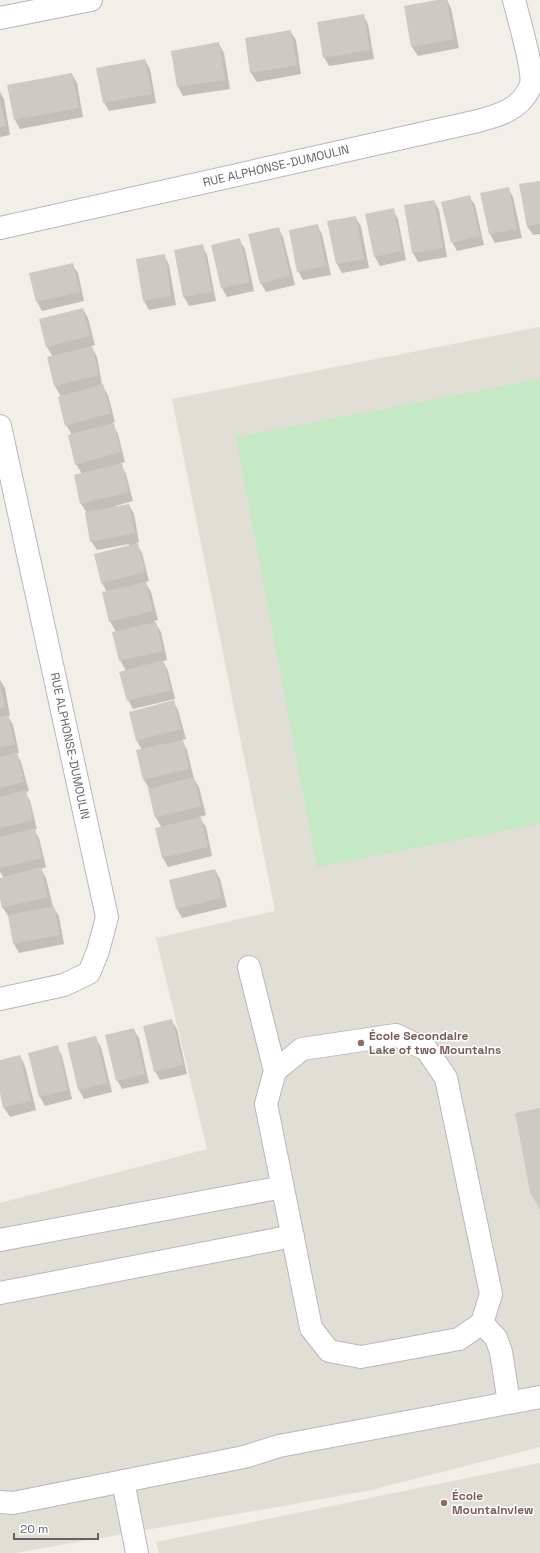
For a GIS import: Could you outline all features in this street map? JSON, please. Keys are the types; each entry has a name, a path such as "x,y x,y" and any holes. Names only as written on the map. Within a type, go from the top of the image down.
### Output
{"street":[{"path":"0,18 91,0"},
{"path":"514,0 536,75"},
{"name":"RUE ALPHONSE-DUMOULIN","path":"0,228 485,119 498,115 515,106 525,96 536,75"},
{"name":"RUE ALPHONSE-DUMOULIN","path":"0,426 107,917 98,951 89,973 64,985 0,999"},
{"path":"249,967 275,1071 266,1104 311,1328 329,1351 360,1358 459,1339 482,1323 491,1294 446,1078 427,1050 396,1035 302,1049 275,1071"},
{"path":"0,1240 283,1187"},
{"path":"0,1293 293,1236"},
{"path":"482,1323 496,1338 509,1403"},
{"path":"0,1502 13,1502 123,1481 244,1457 279,1446 540,1397"},
{"path":"123,1481 136,1553"}],"shaded area":[{"name":"École Secondaire Lake of two Mountains","path":"540,327 540,1447 367,1491 15,1553 0,1553 0,1203 207,1149 156,938 275,911 172,399"},
{"name":"École Mountainview","path":"540,1463 540,1553 159,1553 156,1542"}],"green space":[{"path":"540,379 540,824 317,867 236,437"}],"building":[{"path":"437,0 447,0 454,39 411,47 404,6"},
{"path":"364,14 370,50 323,58 317,22"},
{"path":"291,30 297,65 250,73 245,38"},
{"path":"219,42 225,80 177,87 171,51"},
{"path":"145,59 152,94 103,103 96,68"},
{"path":"72,73 79,108 14,120 7,85"},
{"path":"0,99 6,126 0,127"},
{"path":"540,181 540,224 527,226 519,184"},
{"path":"509,187 517,229 489,234 480,193"},
{"path":"470,195 480,236 451,243 441,202"},
{"path":"434,200 443,248 412,253 404,205"},
{"path":"394,208 402,251 374,257 365,214"},
{"path":"356,216 364,259 336,264 327,221"},
{"path":"318,224 326,266 297,272 289,230"},
{"path":"279,227 290,276 260,284 248,234"},
{"path":"240,238 250,282 221,288 211,245"},
{"path":"203,244 212,292 183,297 174,250"},
{"path":"165,254 171,296 143,301 136,259"},
{"path":"73,263 80,292 36,302 29,273"},
{"path":"83,308 90,336 46,347 39,319"},
{"path":"92,346 99,375 54,386 47,357"},
{"path":"103,384 111,413 65,426 58,397"},
{"path":"114,423 121,452 75,465 68,435"},
{"path":"122,463 129,492 80,504 74,475"},
{"path":"129,504 135,533 90,542 85,512"},
{"path":"138,543 145,572 101,583 94,554"},
{"path":"146,582 153,611 109,622 102,592"},
{"path":"156,622 163,651 119,661 112,632"},
{"path":"163,660 171,690 127,701 119,672"},
{"path":"0,683 5,707 0,708"},
{"path":"174,700 181,729 136,741 129,712"},
{"path":"8,715 15,744 0,747 0,717"},
{"path":"183,740 189,769 143,780 136,750"},
{"path":"17,752 24,782 0,788 0,757"},
{"path":"194,777 201,806 155,818 148,789"},
{"path":"26,790 33,820 0,828 0,797"},
{"path":"201,817 208,847 162,858 155,828"},
{"path":"35,828 42,858 0,868 0,837"},
{"path":"41,867 48,897 2,908 0,899 0,878"},
{"path":"215,869 222,898 176,909 169,880"},
{"path":"54,906 60,935 13,944 8,915"},
{"path":"172,1019 183,1065 154,1072 143,1026"},
{"path":"134,1028 145,1074 116,1081 105,1035"},
{"path":"96,1036 107,1083 78,1090 67,1043"},
{"path":"58,1045 68,1090 39,1097 28,1053"},
{"path":"20,1055 31,1101 3,1108 0,1093 0,1060"},
{"path":"540,1108 540,1210 530,1192 515,1113"}],"place":[{"name":"École Secondaire Lake of two Mountains","path":"361,1043"},
{"name":"École Mountainview","path":"444,1503"}]}
